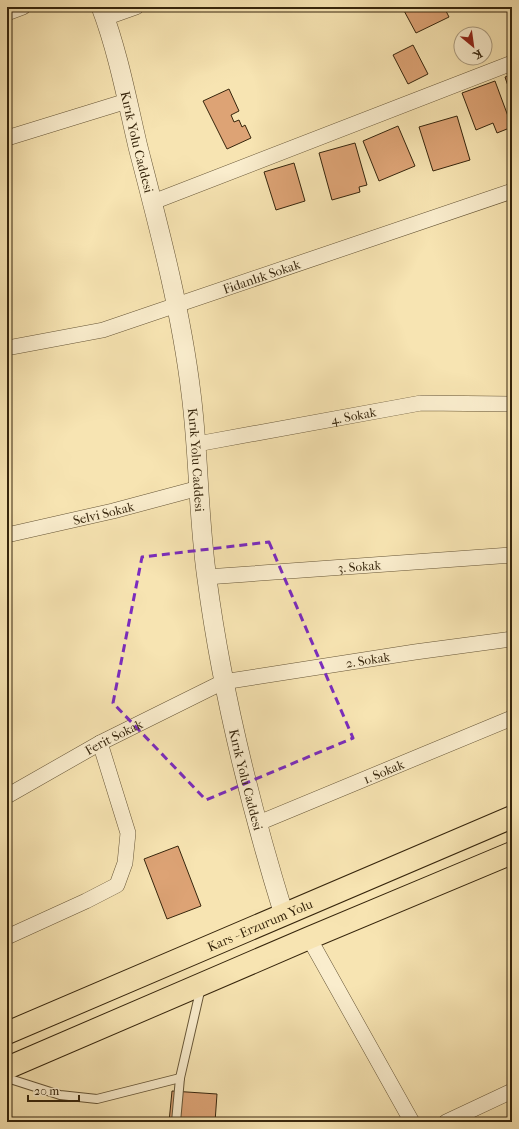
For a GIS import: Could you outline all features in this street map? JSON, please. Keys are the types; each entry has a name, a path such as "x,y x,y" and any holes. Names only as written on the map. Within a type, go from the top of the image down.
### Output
{"highway":[{"name":"Kars - Erzurum Yolu","path":"7,1033 512,817"},
{"path":"7,1068 309,938 512,853"}],"street":[{"path":"7,13 23,7"},
{"path":"103,12 136,7"},
{"name":"Kırık Yolu Caddesi","path":"103,12 153,202 177,306 191,389 197,444 206,577 223,682 256,824 284,914"},
{"path":"153,202 512,63"},
{"path":"7,138 127,101"},
{"name":"Fidanlık Sokak","path":"7,348 103,330 512,191"},
{"name":"4. Sokak","path":"197,444 421,403 512,404"},
{"name":"Selvi Sokak","path":"7,535 113,511 199,488"},
{"name":"3. Sokak","path":"206,577 512,555"},
{"name":"2. Sokak","path":"223,682 415,652 512,639"},
{"name":"Ferit Sokak","path":"7,796 100,743 223,682"},
{"name":"1. Sokak","path":"256,824 512,718"},
{"path":"7,937 86,901 117,884 125,863 128,833 100,743"},
{"path":"309,938 412,1122"},
{"path":"446,1122 512,1092"}],"lane":[{"path":"176,1122 180,1078 201,985"},
{"path":"7,1078 60,1095 97,1099 180,1078"}],"highlighted area":[{"path":"269,542 353,738 206,800 113,703 142,557"}],"building":[{"path":"402,7 444,7 449,17 416,33"},
{"path":"413,45 428,74 408,84 393,55"},
{"path":"512,75 512,98 505,77"},
{"path":"495,81 512,127 497,133 493,123 476,130 462,93"},
{"path":"229,89 239,111 231,115 234,122 239,120 242,127 245,125 251,138 227,149 203,101"},
{"path":"457,116 470,160 433,171 419,127"},
{"path":"398,126 415,166 379,181 363,141"},
{"path":"355,143 367,185 359,187 360,192 332,200 319,153"},
{"path":"294,163 305,201 276,210 264,172"},
{"path":"178,846 201,906 167,919 144,859"},
{"path":"172,1091 217,1094 215,1122 169,1122"}]}
